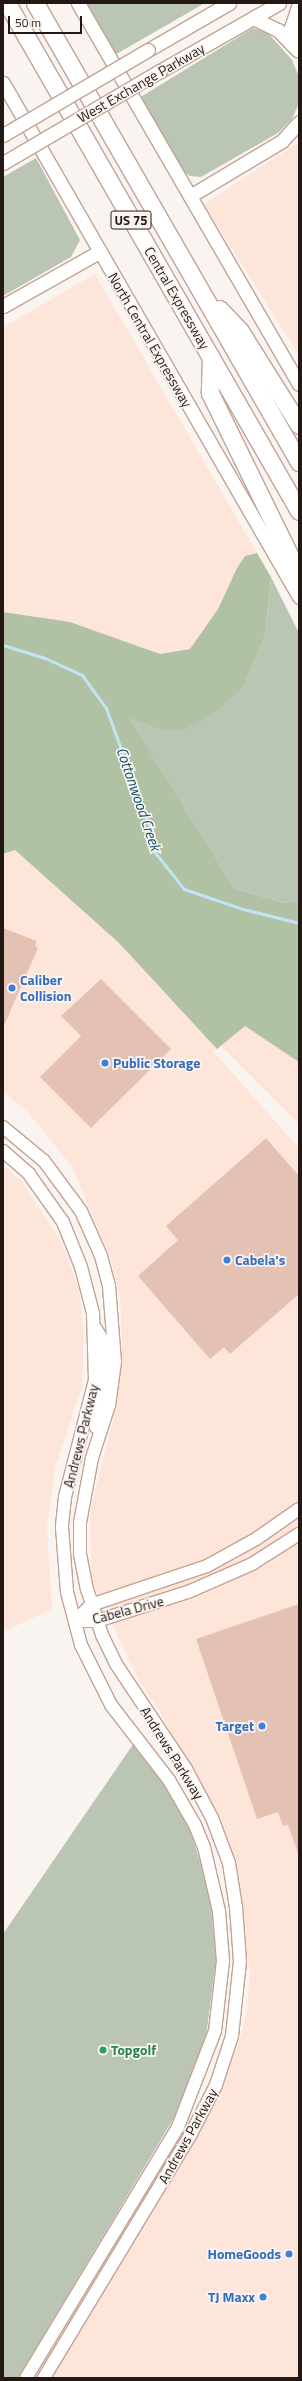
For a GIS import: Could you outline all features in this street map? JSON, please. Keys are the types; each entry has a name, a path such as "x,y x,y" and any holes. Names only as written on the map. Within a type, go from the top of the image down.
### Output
{"highway":[{"name":"Central Expressway","path":"6,3 299,511"},
{"name":"Central Expressway","path":"35,3 299,462"},
{"path":"200,289 240,331 299,425"},
{"path":"211,357 210,393 299,576"}],"main road":[{"path":"78,3 299,384"},
{"name":"West Exchange Parkway","path":"3,163 278,3"},
{"name":"West Exchange Parkway","path":"3,135 227,4"},
{"path":"298,52 292,28 299,4"},
{"path":"253,18 278,30 298,52"},
{"name":"North Central Expressway","path":"3,83 299,597"},
{"path":"190,196 282,141 299,122"},
{"path":"3,306 99,252"}],"street":[{"name":"Andrews Parkway","path":"3,1127 44,1161 81,1212 101,1256 113,1309 115,1362 109,1405 83,1499 80,1523 80,1554 91,1605 116,1664 186,1769 212,1818 229,1863 236,1907 240,1961 232,2036 216,2085 192,2134 44,2378"},
{"name":"Andrews Parkway","path":"3,1151 30,1174 63,1222 81,1267 95,1328 95,1380 66,1497 62,1528 68,1592 75,1621 93,1673 111,1705 169,1780 195,1825 204,1846 219,1911 223,1961 215,2031 200,2078 178,2127 26,2378"},
{"path":"63,1222 81,1212"},
{"path":"95,1328 105,1344 103,1384 96,1419 96,1427 101,1431"},
{"name":"Cabela Drive","path":"75,1621 91,1605 207,1566 256,1539 299,1509"},
{"name":"Cabela Drive","path":"75,1621 97,1621 218,1581 252,1564 299,1534"},
{"path":"223,1961 240,1961"},
{"path":"102,2252 115,2260"}],"shaded area":[{"path":"299,142 299,355 204,204"},
{"path":"95,274 257,553 245,556 237,568 218,609 190,649 160,654 70,622 3,612 3,327"},
{"path":"3,764 299,1057 299,1124 131,956 217,1049 214,1052 299,1148 299,2378 52,2378 207,2119 241,2036 246,2015 250,1975 236,1876 217,1817 161,1714 137,1677 91,1579 90,1512 116,1407 122,1348 120,1296 110,1257 72,1167 27,1111 3,1092 3,854 15,850 103,929"},
{"path":"3,1165 21,1180 62,1243 79,1289 84,1335 82,1387 55,1468 47,1527 52,1609 3,1632"}],"green space":[{"path":"83,3 205,3 113,56"},
{"path":"253,28 268,33 292,60 299,77 299,103 292,119 278,133 201,177 190,176 179,169 139,98"},
{"path":"36,158 80,240 71,257 3,296 3,177"},
{"path":"257,553 271,577 265,636 243,688 215,713 182,730 160,730 128,717 235,889 285,903 299,901 299,1062 245,1026 217,1049 119,943 15,850 3,854 3,612 70,622 160,654 190,649 218,609 237,568 245,556"},
{"path":"271,577 299,633 299,901 285,903 235,889 127,716 160,730 215,713 243,688 265,636"},
{"name":"Topgolf","path":"134,1743 169,1790 189,1826 210,1894 216,1960 206,2037 175,2116 18,2378 3,2378 3,1934"}],"building":[{"name":"Caliber Collision","path":"3,928 37,941 35,946 38,948 3,1028"},
{"name":"Public Storage","path":"101,979 171,1049 91,1128 40,1077 81,1036 61,1016"},
{"name":"Cabela's","path":"266,1138 299,1176 299,1294 230,1354 224,1347 210,1359 138,1276 178,1240 166,1226"},
{"name":"Target","path":"299,1604 298,1853 288,1825 283,1826 278,1812 257,1819 196,1639"}],"waterway":[{"name":"Cottonwood Creek","path":"3,645 45,658 82,675 106,708 155,842 153,850 184,889 243,909 299,923"}],"place":[{"name":"Caliber Collision","path":"12,988"},
{"name":"Public Storage","path":"105,1063"},
{"name":"Cabela's","path":"227,1260"},
{"name":"Target","path":"262,1726"},
{"name":"Topgolf","path":"103,2050"},
{"name":"HomeGoods","path":"289,2254"},
{"name":"TJ Maxx","path":"263,2297"}]}
